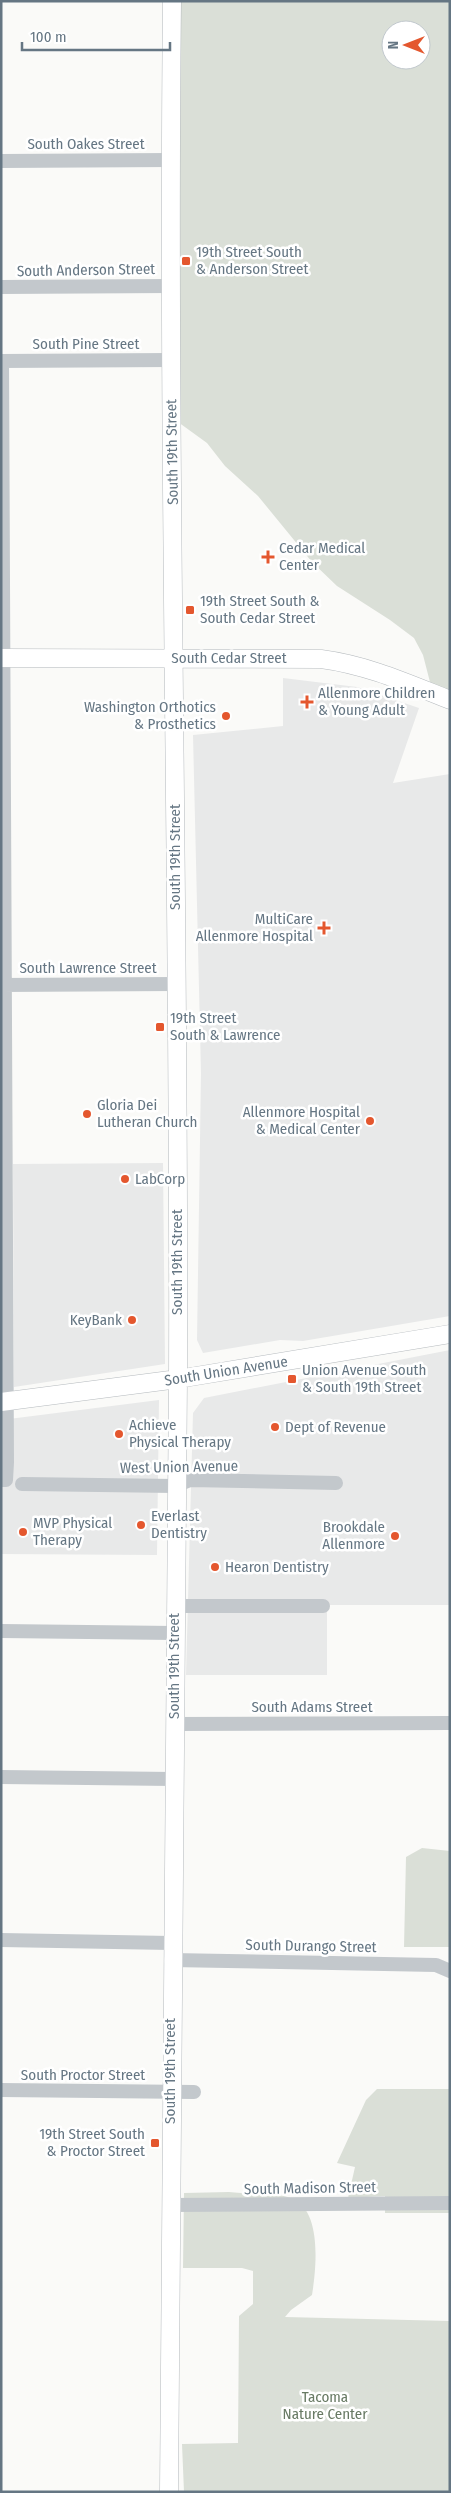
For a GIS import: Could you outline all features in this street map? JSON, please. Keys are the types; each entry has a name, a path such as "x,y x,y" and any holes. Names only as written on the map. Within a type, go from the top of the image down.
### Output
{"main road":[{"name":"South 19th Street","path":"169,2492 171,1951 175,1486 178,1379 175,658 170,360 172,1"},
{"name":"South Cedar Street","path":"2,658 288,657 342,662 382,672 450,700"},
{"name":"South Union Avenue","path":"3,1402 178,1379 450,1334"}],"street":[{"name":"South Oakes Street","path":"1,160 170,160"},
{"name":"South Anderson Street","path":"1,287 171,286"},
{"name":"South Pine Street","path":"1,361 170,360"},
{"path":"1,361 4,1480"},
{"name":"South Lawrence Street","path":"3,985 175,984"},
{"name":"West Union Avenue","path":"22,1484 175,1486 190,1480 336,1483"},
{"path":"174,1606 322,1606"},
{"path":"1,1631 174,1632"},
{"name":"South Adams Street","path":"174,1724 450,1723"},
{"path":"1,1777 173,1779"},
{"name":"South Durango Street","path":"1,1940 436,1965 450,1970"},
{"name":"South Proctor Street","path":"1,2090 194,2092"},
{"name":"South Madison Street","path":"171,2205 450,2203"}],"shaded area":[{"name":"MultiCare Allenmore Hospital","path":"283,678 357,687 419,708 393,783 450,774 450,1316 303,1341 280,1340 203,1353 197,1340 201,1073 193,735 283,726"},
{"path":"163,1163 165,1364 14,1387 13,1164"},
{"path":"450,1350 450,1605 327,1605 327,1675 186,1675 193,1413 204,1398"},
{"path":"159,1400 157,1555 1,1554 1,1420"}],"green space":[{"path":"172,1 450,1 450,700 431,686 423,655 414,638 337,586 312,562 258,496 225,466 207,443 178,422"},
{"path":"422,1848 450,1851 450,1947 404,1947 406,1857"},
{"path":"377,2089 450,2089 450,2213 385,2213 385,2196 348,2198 355,2167 337,2163 366,2100"},
{"name":"Tacoma Nature Center","path":"229,2192 285,2196 301,2205 308,2215 313,2227 316,2256 312,2295 291,2310 285,2317 450,2321 450,2492 184,2492 182,2444 238,2443 239,2316 253,2304 253,2271 242,2268 183,2268 184,2193"}],"place":[{"name":"19th Street South & Anderson Street","path":"186,261"},
{"name":"Cedar Medical Center","path":"268,557"},
{"name":"19th Street South & South Cedar Street","path":"190,610"},
{"name":"Allenmore Children & Young Adult","path":"307,702"},
{"name":"Washington Orthotics & Prosthetics","path":"226,716"},
{"name":"MultiCare Allenmore Hospital","path":"324,928"},
{"name":"19th Street South & Lawrence","path":"160,1027"},
{"name":"Gloria Dei Lutheran Church","path":"87,1114"},
{"name":"Allenmore Hospital & Medical Center","path":"370,1121"},
{"name":"LabCorp","path":"125,1179"},
{"name":"KeyBank","path":"132,1320"},
{"name":"Union Avenue South & South 19th Street","path":"292,1379"},
{"name":"Dept of Revenue","path":"275,1427"},
{"name":"Achieve Physical Therapy","path":"119,1434"},
{"name":"Everlast Dentistry","path":"141,1525"},
{"name":"MVP Physical Therapy","path":"23,1532"},
{"name":"Brookdale Allenmore","path":"395,1536"},
{"name":"Hearon Dentistry","path":"215,1567"},
{"name":"19th Street South & Proctor Street","path":"155,2143"}]}
